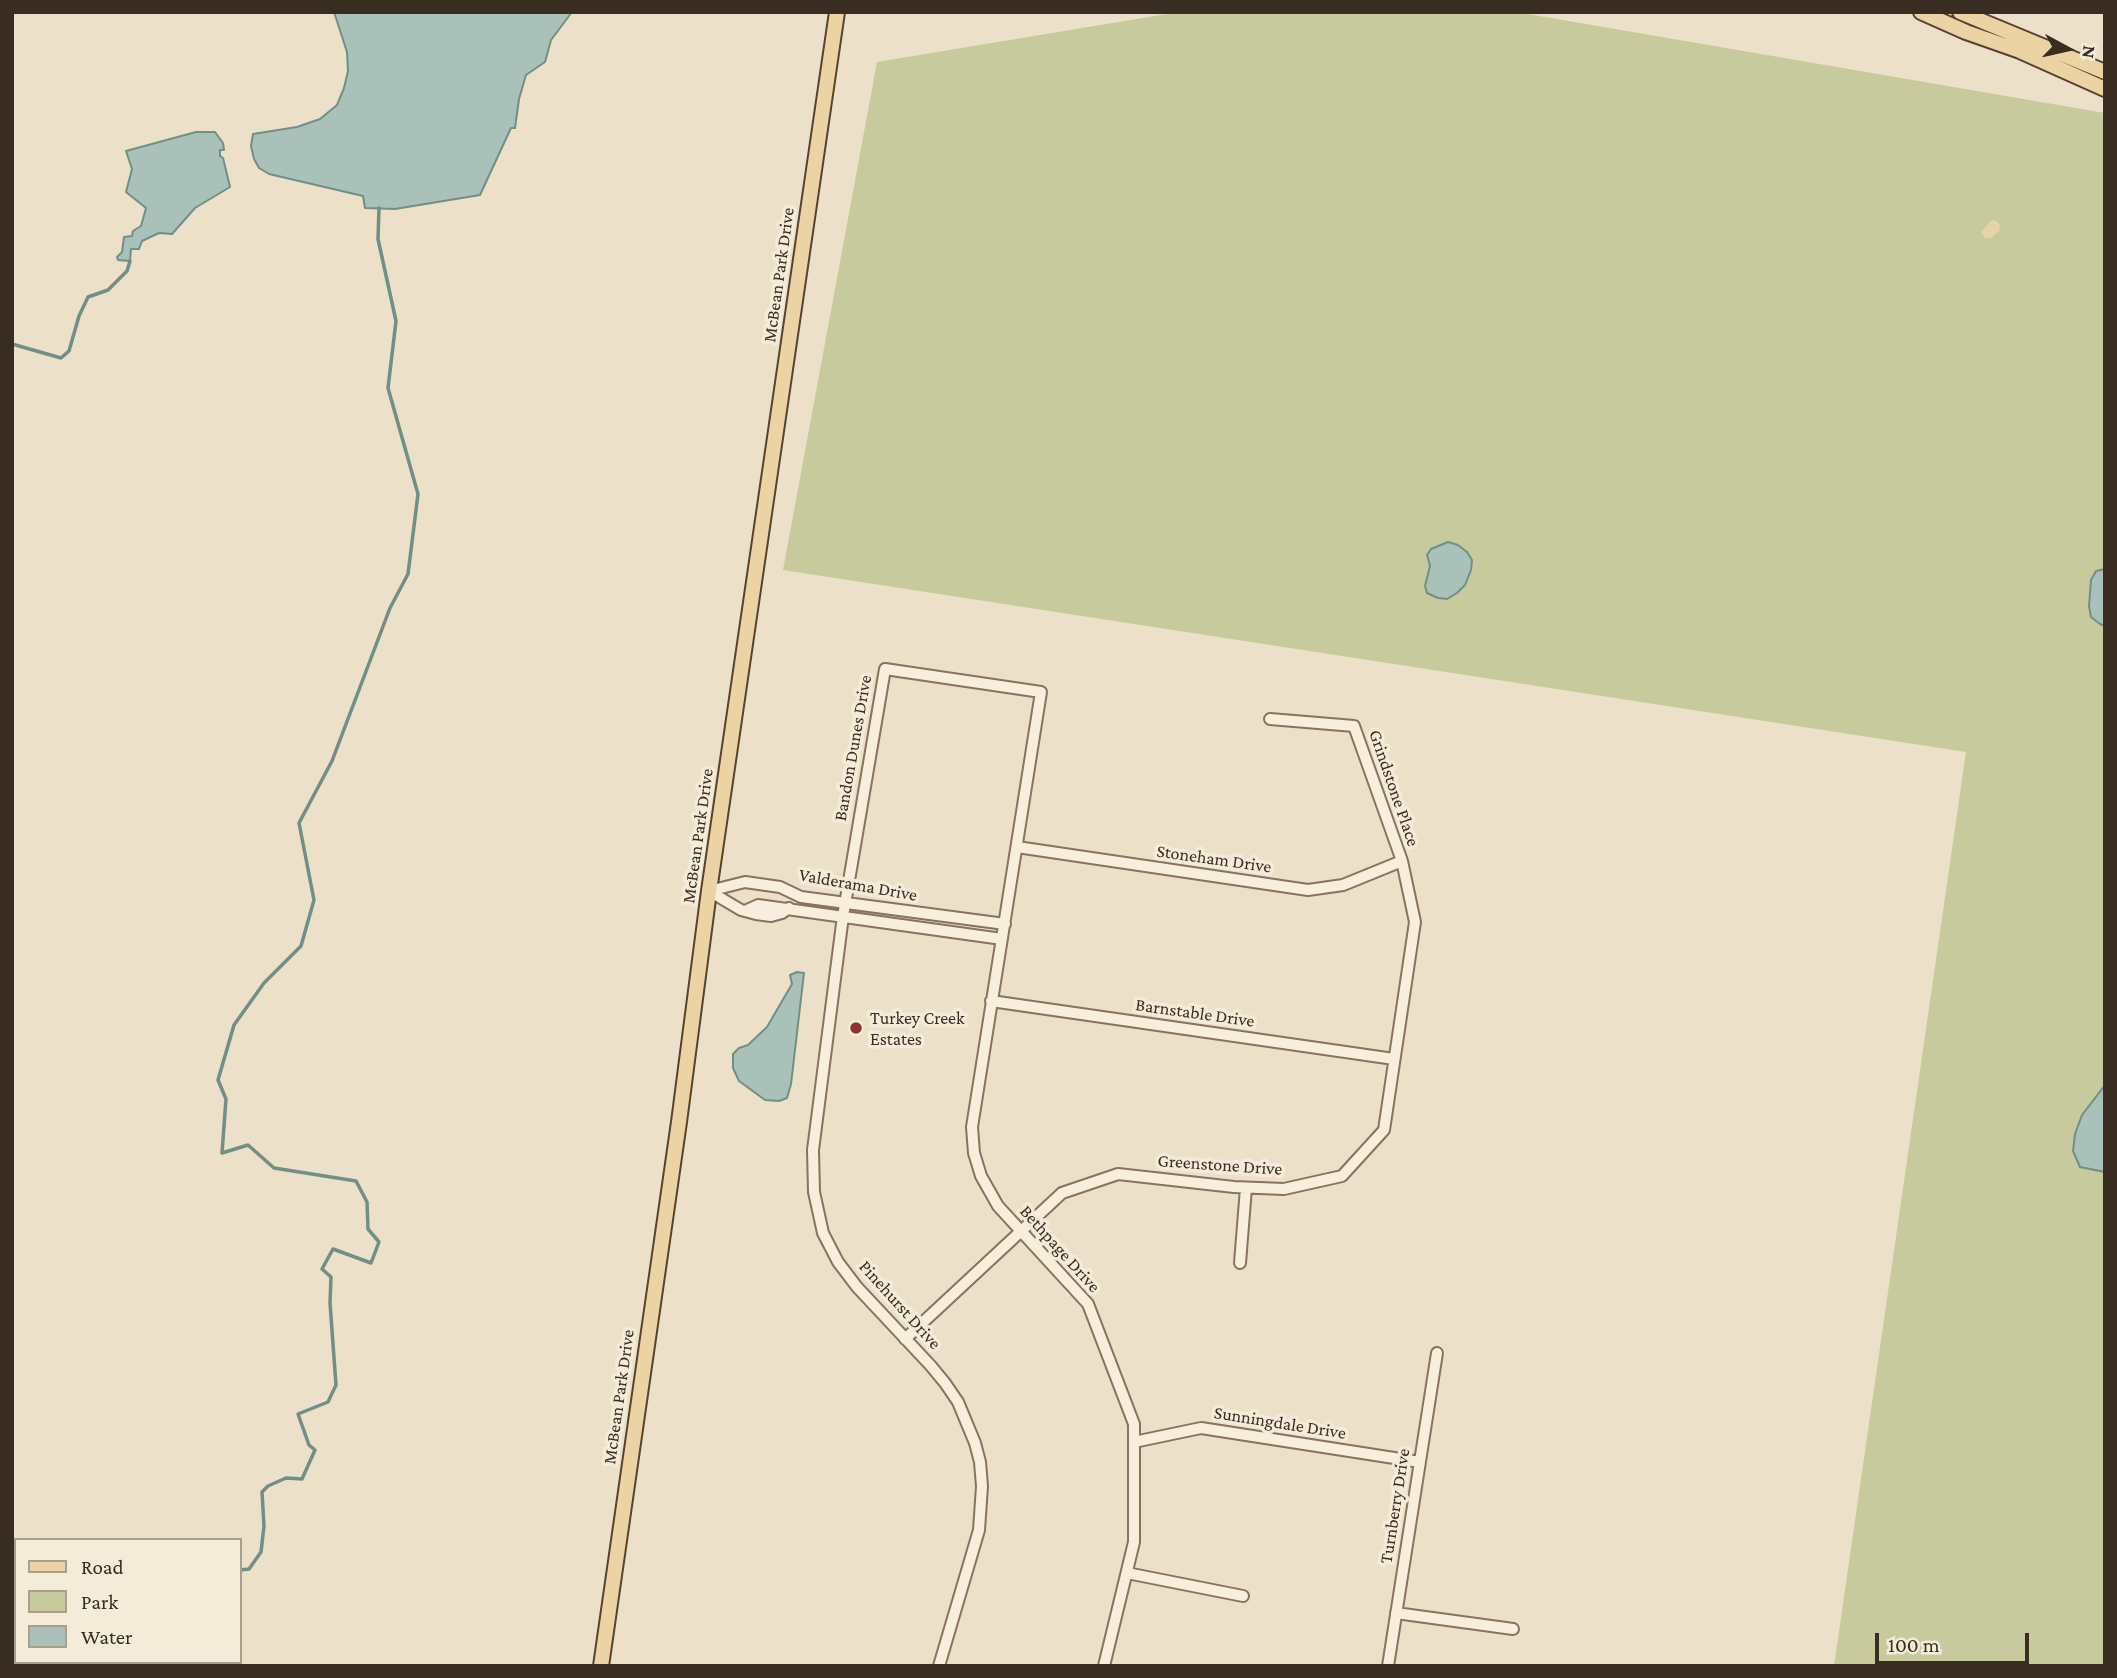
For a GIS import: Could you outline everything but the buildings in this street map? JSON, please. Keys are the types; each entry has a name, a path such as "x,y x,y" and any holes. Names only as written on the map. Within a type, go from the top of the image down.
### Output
{"main road":[{"name":"McBean Park Drive","path":"601,1666 679,1122 709,891 837,12"},
{"path":"1921,12 1966,32 2020,51 2105,89"},
{"path":"1960,12 2105,72"}],"street":[{"name":"Bandon Dunes Drive","path":"845,903 885,669 1041,692 1002,939"},
{"name":"Grindstone Place","path":"1270,719 1354,726 1402,861"},
{"name":"Stoneham Drive","path":"1017,848 1308,890 1343,885 1402,861"},
{"name":"Greenstone Drive","path":"905,1339 1062,1193 1118,1174 1246,1188 1284,1189 1342,1176 1384,1130 1415,922 1402,861"},
{"name":"Valderama Drive","path":"709,891 745,882 786,888 790,893 801,897 1005,924"},
{"name":"Valderama Drive","path":"709,891 741,910 771,916 788,909 1002,939"},
{"path":"788,909 792,898 790,893"},
{"name":"Pinehurst Drive","path":"845,903 813,1150 814,1192 823,1233 838,1262 857,1287 931,1366 958,1402 980,1462 979,1530 939,1666"},
{"name":"Bethpage Drive","path":"1002,939 972,1127 974,1153 981,1176 998,1206 1088,1304 1135,1424 1135,1542 1104,1666"},
{"name":"Barnstable Drive","path":"991,1001 1394,1059"},
{"path":"1240,1263 1246,1188"},
{"name":"Turnberry Drive","path":"1388,1666 1437,1353"},
{"name":"Sunningdale Drive","path":"1135,1442 1200,1428 1420,1462"},
{"path":"1127,1573 1243,1596"},
{"path":"1396,1613 1513,1629"}],"green space":[{"path":"1179,12 1516,12 2105,113 2105,1666 1834,1666 1966,752 783,570 877,62"}],"sand":[{"path":"1992,220 1998,222 1999,231 1991,238 1985,238 1981,232"}],"water":[{"path":"334,12 572,12 551,40 545,62 526,75 515,128 511,128 480,195 395,209 365,208 363,196 269,174 259,168 254,159 251,146 253,134 297,127 320,119 337,105 348,71 347,52"},
{"path":"196,132 215,132 223,143 224,150 220,150 220,156 223,158 230,187 195,208 172,234 159,233 142,241 139,249 131,249 130,261 118,260 124,237 132,236 133,231 141,226 146,208 126,192 132,169 126,151"},
{"path":"1448,542 1458,545 1472,560 1465,585 1447,599 1427,593 1425,586 1430,566 1427,555 1431,549"},
{"path":"2105,569 2105,626 2091,617 2089,606 2091,580 2096,571"},
{"path":"804,973 791,1084 787,1098 779,1101 765,1100 739,1081 733,1068 733,1054 748,1045 767,1027 792,984 790,975"},
{"path":"2105,1085 2105,1172 2080,1167 2073,1151 2075,1134 2082,1115"}],"waterway":[{"path":"242,1570 249,1569 261,1552 264,1526 262,1492 268,1486 286,1478 302,1479 315,1450 309,1445 298,1414 328,1402 336,1385 330,1303 331,1277 322,1269 333,1249 371,1263 379,1242 368,1229 367,1202 356,1181 274,1168 248,1145 222,1153 226,1099 218,1080 234,1025 264,983 301,946 314,900 299,823 332,761 390,608 408,574 418,494 388,388 396,321 378,239 379,208"},
{"path":"12,344 61,358 69,351 79,316 88,297 108,290 127,271 130,261"}],"place":[{"name":"Turkey Creek Estates","path":"856,1028"}]}
